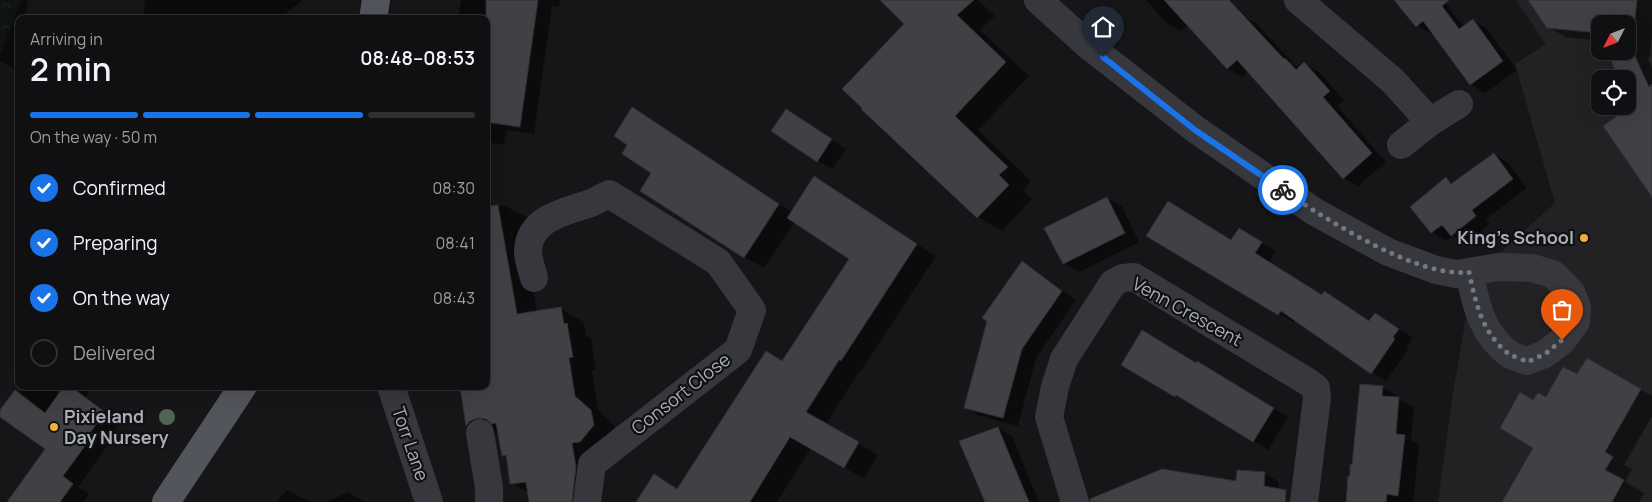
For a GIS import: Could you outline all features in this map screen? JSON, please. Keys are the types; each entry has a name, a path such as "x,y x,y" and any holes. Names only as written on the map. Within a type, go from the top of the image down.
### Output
{"main road":[{"path":"374,15 376,0"},
{"path":"166,502 240,390"}],"street":[{"path":"1038,0 1089,46 1195,130 1315,212 1388,252 1436,270 1456,274 1469,272"},
{"path":"1298,0 1393,81 1430,122"},
{"path":"1401,145 1430,122 1459,104"},
{"name":"Consort Close","path":"534,278 528,252 530,238 537,227 549,218 569,209 590,204 609,194 718,262 752,310 738,350 592,464 587,502"},
{"name":"Venn Crescent","path":"1075,502 1049,417 1055,387 1064,359 1113,283 1123,278 1134,278 1316,388 1317,398 1304,502"},
{"name":"Torr Lane","path":"391,390 429,502"},
{"path":"480,433 489,487 489,502"}],"shaded area":[{"name":"King's School","path":"1516,0 1652,0 1652,502 1438,502 1453,393 1469,299 1496,256 1555,203 1515,64 1546,44"}],"green space":[{"path":"0,0 21,0 15,15 0,56"}],"building":[{"path":"486,0 538,0 520,127 490,123 490,15 486,15"},
{"path":"880,0 974,0 957,15 1006,62 955,116 1008,167 999,175 1009,185 977,218 842,89 904,24"},
{"path":"1164,0 1229,0 1296,70 1304,62 1330,91 1323,97 1372,153 1343,179 1237,60 1227,69"},
{"path":"1394,0 1449,0 1442,6 1459,29 1473,19 1503,61 1470,85 1423,21 1416,27"},
{"path":"1528,0 1637,0 1635,15 1591,15 1591,32 1547,28"},
{"path":"1636,59 1649,87 1652,84 1652,197 1603,126 1616,115 1636,115 1636,70 1615,70 1612,60"},
{"path":"632,107 779,204 744,258 640,191 651,173 622,154 627,145 614,136"},
{"path":"786,109 832,139 817,162 771,131"},
{"path":"1494,153 1513,179 1472,210 1476,216 1451,236 1442,225 1431,233 1410,207 1446,177 1451,184"},
{"path":"814,176 917,244 806,412 859,442 844,468 790,437 750,502 636,502 654,474 677,489 766,351 782,361 849,259 787,218"},
{"path":"1107,197 1125,233 1063,264 1044,228"},
{"path":"1168,201 1231,240 1239,228 1262,242 1255,253 1322,295 1324,291 1369,321 1375,313 1399,329 1393,337 1395,339 1371,374 1281,311 1278,315 1146,236"},
{"path":"498,205 517,314 561,307 564,324 567,323 573,357 569,358 575,396 591,410 594,425 580,442 572,443 576,467 572,502 529,502 526,482 510,484 506,455 502,456 496,423 492,424 486,419 478,418 470,421 466,426 461,390 490,390 490,206"},
{"path":"1022,261 1062,291 1022,349 1003,418 964,408 987,321 982,318"},
{"path":"1142,330 1274,408 1253,442 1176,395 1175,397 1121,365"},
{"path":"1587,358 1641,389 1605,452 1613,457 1605,470 1624,480 1612,502 1502,502 1533,448 1500,428 1520,392 1533,400 1538,393 1546,397 1563,367 1577,374"},
{"path":"1360,384 1383,386 1382,396 1399,397 1396,434 1405,435 1398,496 1387,494 1386,502 1346,502 1350,464 1352,465"},
{"name":"Pixieland Day Nursery","path":"15,390 45,413 61,390 75,390 105,412 90,433 93,435 63,476 73,484 60,502 7,502 45,449 0,417 0,410"},
{"path":"998,427 1029,502 985,502 959,441"},
{"path":"1162,469 1236,481 1237,470 1265,472 1264,486 1286,490 1285,502 1090,502 1090,499"}],"way so far":[{"path":"1283,190 1315,212 1388,252 1436,270 1456,274 1469,272 1477,309 1489,334 1510,354 1527,362 1545,354 1562,340"}],"place":[{"name":"King's School","path":"1584,238"},
{"name":"Pixieland Day Nursery","path":"54,427"}],"route":[{"path":"1103,57 1195,130 1283,190"}]}
